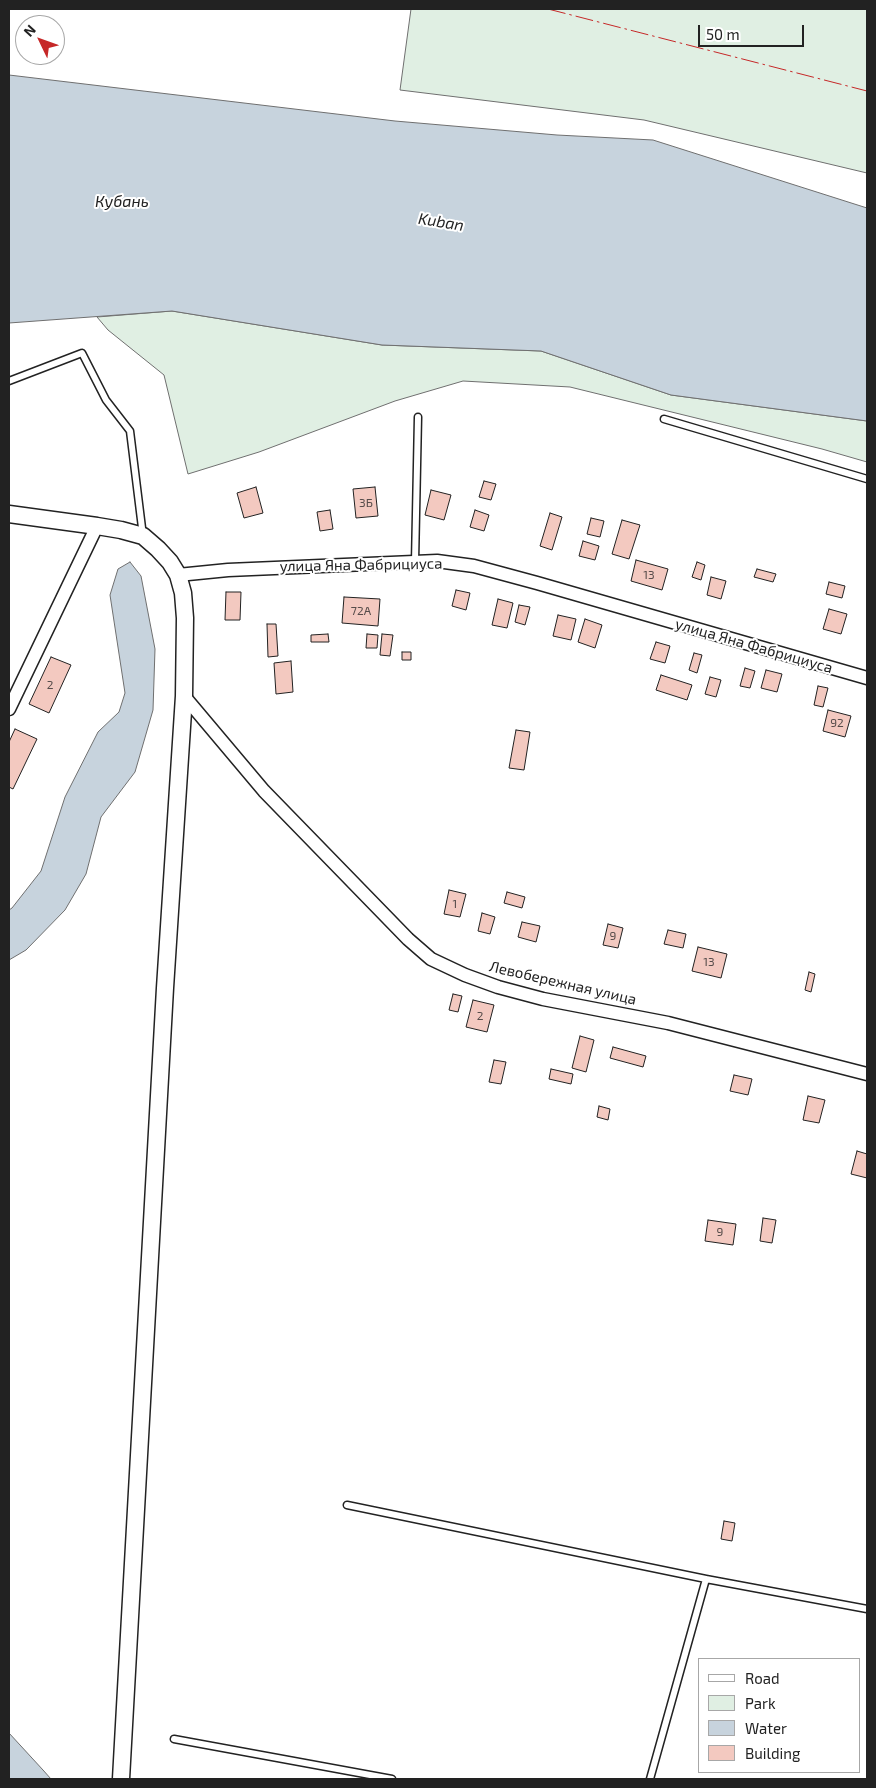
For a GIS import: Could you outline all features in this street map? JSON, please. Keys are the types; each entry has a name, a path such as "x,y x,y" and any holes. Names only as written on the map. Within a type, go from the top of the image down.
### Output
{"street":[{"path":"9,514 97,526 143,536 158,548 170,562 178,575 183,593 185,618 184,696 121,1779"},
{"path":"9,709 97,526"},
{"name":"улица Яна Фабрициуса","path":"178,575 228,570 437,561 474,566 867,678"},
{"name":"Левобережная улица","path":"184,696 264,791 408,939 431,959 498,988 668,1024 867,1074"}],"lane":[{"path":"9,380 82,353 106,400 130,431 143,536"},
{"path":"415,562 418,417"},
{"path":"664,420 867,479"},
{"path":"347,1505 867,1610"},
{"path":"650,1779 706,1579"},
{"path":"174,1739 392,1779"}],"green space":[{"path":"411,9 867,9 867,173 644,120 400,90"},
{"path":"172,311 382,345 541,351 671,395 867,421 867,462 822,449 570,387 463,381 395,401 259,452 188,474 164,375 108,330 97,317"}],"water":[{"name":"Кубань","path":"9,75 395,121 557,135 653,140 867,208 867,421 671,395 541,351 382,345 172,311 9,323"},
{"path":"130,562 141,576 155,649 153,710 135,772 101,817 86,874 65,910 26,950 9,960 9,910 41,871 65,797 98,732 119,712 125,693 110,595 118,569"},
{"path":"9,1733 43,1770 51,1779 9,1779"}],"building":[{"path":"484,481 496,484 491,500 479,497"},
{"path":"256,487 263,513 244,518 237,493"},
{"path":"375,487 378,516 356,518 353,489"},
{"path":"431,490 451,495 444,520 425,515"},
{"path":"330,510 333,529 320,531 317,512"},
{"path":"475,510 489,515 484,531 470,527"},
{"path":"550,513 562,517 552,550 540,546"},
{"path":"591,518 604,521 600,537 587,534"},
{"path":"622,520 640,525 629,559 612,554"},
{"path":"583,541 599,546 595,560 579,556"},
{"path":"636,560 668,569 662,590 631,581"},
{"path":"697,562 705,565 701,580 692,577"},
{"path":"757,569 776,574 773,582 754,577"},
{"path":"711,577 726,581 721,599 707,595"},
{"path":"829,582 845,586 842,598 826,594"},
{"path":"456,590 470,593 466,610 452,606"},
{"path":"226,592 241,592 240,620 225,620"},
{"path":"344,597 380,599 378,626 342,623"},
{"path":"498,599 513,603 507,628 492,625"},
{"path":"519,605 530,607 525,625 515,622"},
{"path":"829,609 847,614 841,634 823,629"},
{"path":"558,615 576,619 571,640 553,636"},
{"path":"585,619 602,625 595,648 578,642"},
{"path":"267,624 276,624 278,656 268,657"},
{"path":"328,634 329,642 311,642 311,635"},
{"path":"367,634 378,635 377,648 366,648"},
{"path":"382,634 393,635 390,656 380,655"},
{"path":"656,642 670,646 665,663 650,659"},
{"path":"402,652 411,652 411,660 402,660"},
{"path":"694,653 702,655 697,673 689,670"},
{"path":"51,657 71,665 49,713 29,704"},
{"path":"291,661 293,692 276,694 274,663"},
{"path":"745,668 755,671 750,688 740,686"},
{"path":"766,670 782,674 777,692 761,688"},
{"path":"661,675 692,685 687,700 656,690"},
{"path":"710,677 721,680 716,697 705,694"},
{"path":"818,686 828,688 823,707 814,705"},
{"path":"828,710 851,716 845,737 823,731"},
{"path":"15,729 37,739 13,789 9,787 9,742"},
{"path":"516,730 530,732 524,770 509,768"},
{"path":"449,890 466,894 460,917 444,914"},
{"path":"507,892 525,897 522,908 504,903"},
{"path":"482,913 495,917 490,934 478,931"},
{"path":"522,922 540,926 536,942 518,937"},
{"path":"608,924 623,928 618,948 603,945"},
{"path":"668,930 686,934 683,948 664,944"},
{"path":"698,947 727,954 721,978 692,971"},
{"path":"809,972 815,974 811,992 805,990"},
{"path":"453,994 462,996 458,1012 449,1010"},
{"path":"473,1000 494,1005 487,1032 466,1027"},
{"path":"580,1036 594,1040 586,1072 572,1068"},
{"path":"613,1047 646,1056 643,1067 610,1058"},
{"path":"494,1060 506,1062 501,1084 489,1082"},
{"path":"551,1069 573,1074 571,1084 549,1079"},
{"path":"734,1075 752,1079 748,1095 730,1091"},
{"path":"808,1096 825,1100 819,1123 803,1120"},
{"path":"599,1106 610,1109 608,1120 597,1117"},
{"path":"857,1151 867,1154 867,1178 851,1174"},
{"path":"763,1218 776,1220 772,1243 760,1241"},
{"path":"708,1220 736,1224 733,1245 705,1241"},
{"path":"724,1521 735,1523 732,1541 721,1539"}],"power":[{"path":"548,9 867,91"}],"water label":[{"name":"Kuban","path":"441,222"}]}
